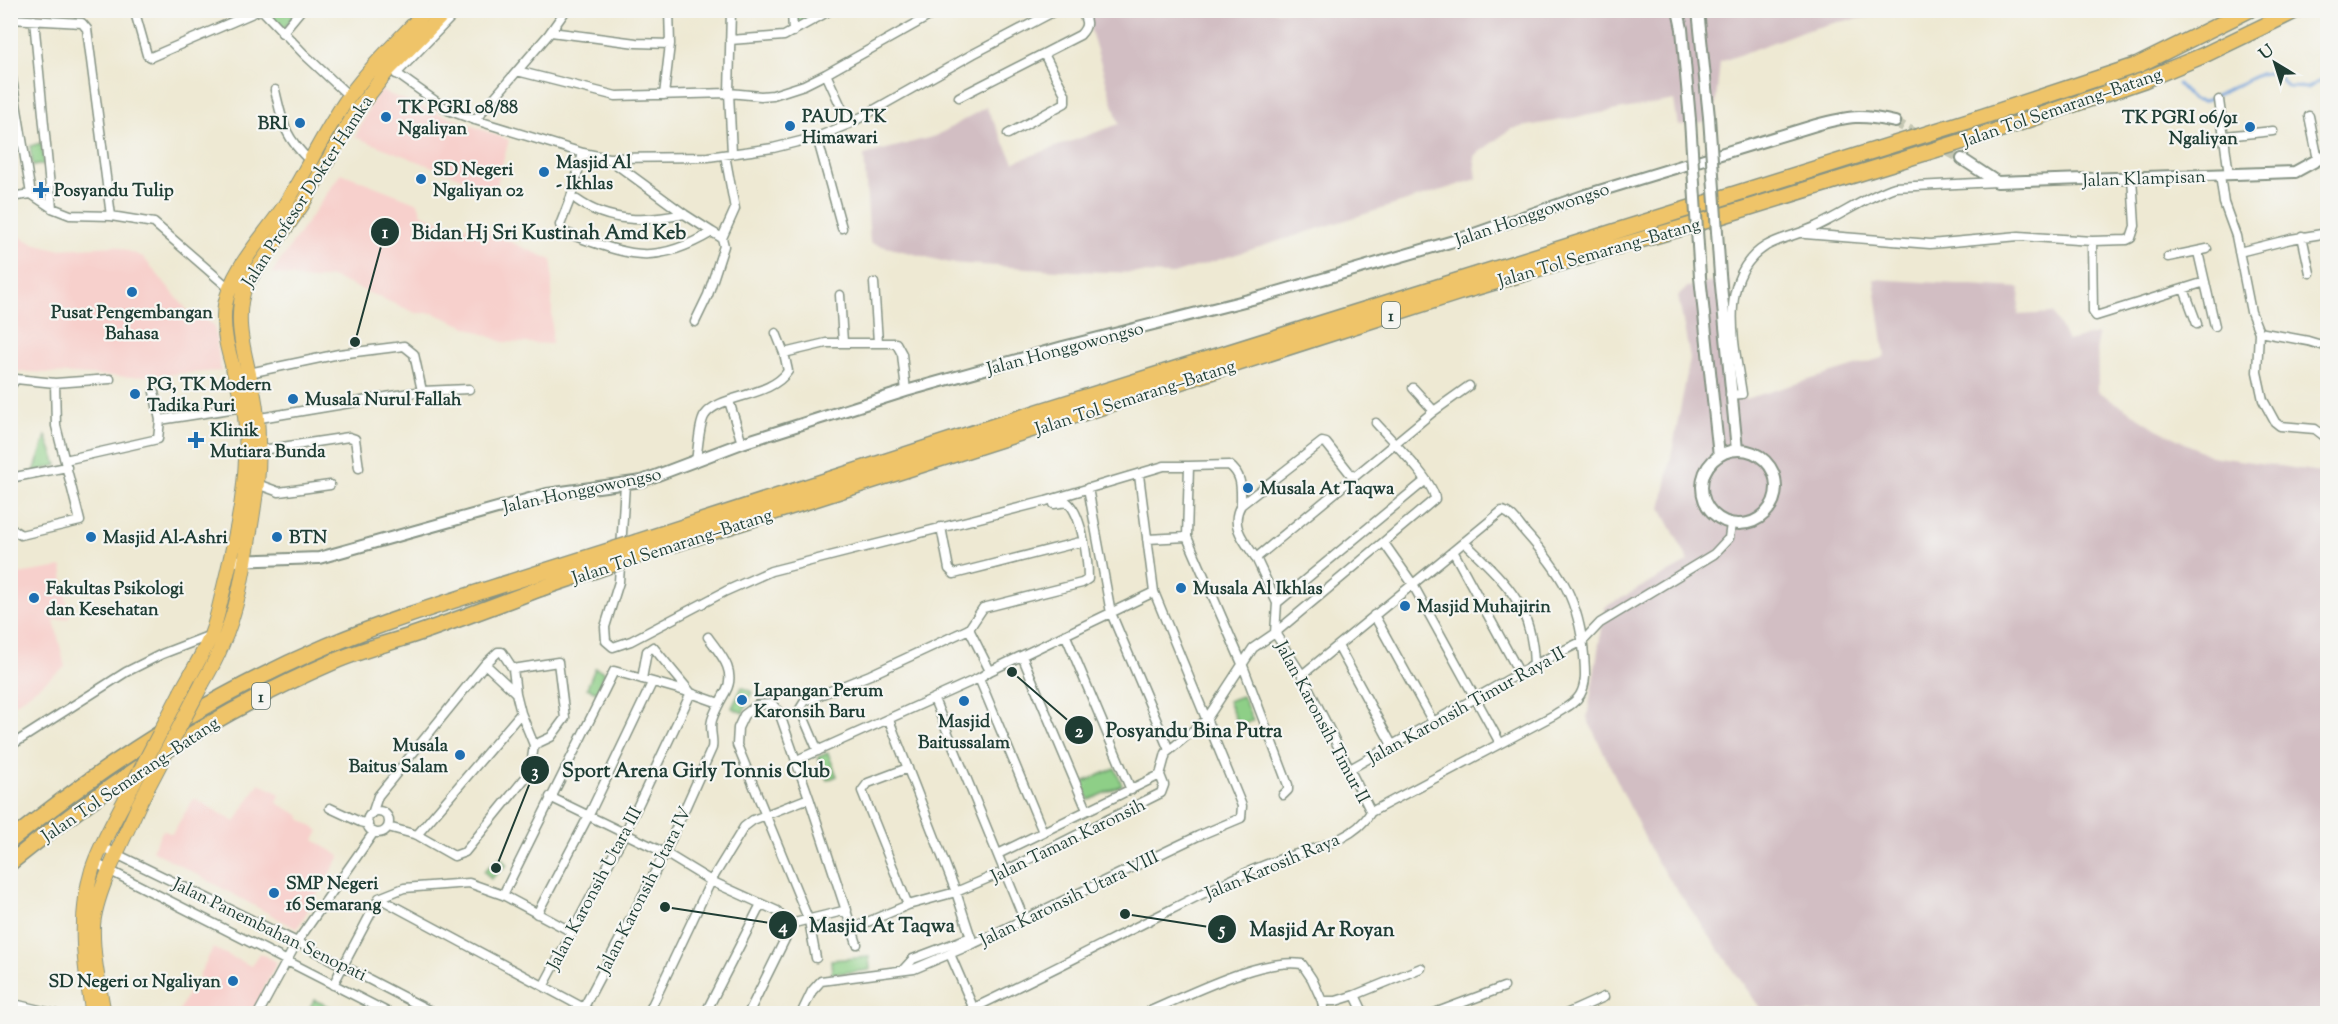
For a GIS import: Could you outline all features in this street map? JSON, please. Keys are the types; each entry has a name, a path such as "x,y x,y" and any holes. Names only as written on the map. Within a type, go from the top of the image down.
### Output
{"highway":[{"name":"Jalan Tol Semarang–Batang","path":"639,549 1041,411 1984,116 2138,64 2249,10"},
{"name":"Jalan Tol Semarang–Batang","path":"10,841 176,723 327,646 416,614 540,580 1460,292 1684,227 1993,132 2144,80 2202,56 2297,10"},
{"name":"Jalan Tol Semarang–Batang","path":"10,863 45,835 184,739 256,699 334,661 422,632 540,580"}],"main road":[{"name":"Jalan Profesor Dokter Hamka","path":"93,1014 84,969 84,921 95,863 102,847 202,684 221,646 231,620 245,561 257,484 248,415 249,373 240,329 240,305 246,284 302,205 357,110 427,10"},
{"name":"Jalan Profesor Dokter Hamka","path":"248,415 225,332 225,304 229,288 236,274 284,207 349,96 388,67 447,10"},
{"path":"325,134 338,140"},
{"path":"225,332 240,329"},
{"name":"Jalan Profesor Dokter Hamka","path":"104,1014 93,925 97,904 117,854 132,801 181,692 211,635 230,561 244,482 252,452"}],"street":[{"path":"140,10 136,15 147,55 151,57 261,10 349,96"},
{"path":"282,33 301,10"},
{"path":"458,10 388,67 448,110 584,153 608,158 708,157 773,148 817,137 849,124 1057,10"},
{"path":"475,120 551,32 566,10"},
{"path":"664,95 670,44 669,10"},
{"path":"695,322 708,295 724,246 722,238 735,209 729,154 731,10"},
{"path":"792,10 793,32"},
{"path":"730,40 776,38 793,32 818,14 831,10"},
{"path":"517,71 616,96 729,93 773,95 804,85 826,74 940,10"},
{"path":"959,97 1080,35 1086,29 1086,18 1081,10"},
{"path":"1678,10 1682,30 1690,120 1700,277 1719,456"},
{"path":"1698,10 1709,117 1730,395 1737,450"},
{"path":"10,19 82,23 87,28 111,216"},
{"path":"34,20 52,207"},
{"path":"551,32 636,43 670,44"},
{"path":"1008,134 1065,103 1065,94 1044,54"},
{"path":"10,67 31,194"},
{"path":"826,74 849,124"},
{"path":"275,90 288,138 310,161"},
{"path":"2219,100 2225,136 2224,203 2234,229 2251,312 2259,332 2257,372 2263,400 2275,422 2280,426 2315,429 2328,439"},
{"name":"Jalan Honggowongso","path":"230,561 319,558 548,494 625,484 657,476 742,443 906,391 1063,347 1264,296 1457,240 1586,195 1816,125 1852,116 1895,122"},
{"path":"2309,116 2323,157"},
{"path":"2225,136 2273,131"},
{"path":"817,137 842,228"},
{"path":"584,153 560,225 563,232 629,254 652,255 689,245 712,232"},
{"name":"Jalan Klampisan","path":"1997,182 2295,172 2323,157"},
{"path":"608,158 684,214 722,238"},
{"path":"1962,159 1997,182"},
{"path":"1803,233 1930,244 2019,236 2092,241 2127,240 2131,238 2135,226 2132,177"},
{"path":"1730,395 1742,394 1732,319 1734,294 1740,275 1747,264 1766,246 1803,233 1895,187 1997,182"},
{"path":"10,197 31,194 70,215 111,216 154,223 229,288"},
{"path":"577,200 605,215 626,220 659,220 684,214"},
{"path":"2239,252 2302,236 2328,233"},
{"path":"2302,236 2310,273"},
{"path":"2092,241 2091,287 2093,312 2096,316 2205,282"},
{"path":"2168,256 2207,249"},
{"path":"2198,252 2215,326"},
{"path":"874,284 878,342"},
{"path":"2184,289 2198,324"},
{"path":"840,295 843,342"},
{"path":"2259,332 2328,347"},
{"path":"696,461 702,420 706,413 729,401 777,383 788,371 776,333"},
{"path":"784,353 826,343 896,343 901,349 906,391"},
{"path":"249,373 339,354 404,346 414,354 423,391"},
{"path":"10,387 16,379 55,383 110,379"},
{"path":"10,528 21,536 80,522 56,426 55,383"},
{"path":"1256,558 1434,411 1469,386"},
{"path":"1413,388 1434,411"},
{"path":"160,420 248,415 423,391 469,389"},
{"path":"10,478 156,441 160,437 160,420 154,392"},
{"path":"729,401 742,443"},
{"path":"1088,488 1111,613 1169,750 1206,720 1253,648 1275,633 1435,499 1426,480 1376,423"},
{"path":"252,452 349,437 355,439 359,468"},
{"path":"1275,633 1277,603 1256,558 1236,523 1236,514 1241,505 1319,444 1326,443 1353,477"},
{"path":"1737,450 1758,455 1766,461 1776,481 1776,492 1768,511 1760,518 1751,523 1731,524 1720,520 1705,504 1702,493 1705,471 1719,456 1737,450"},
{"path":"625,484 619,582 605,632 606,641 613,647 631,641 726,591 771,571 1047,501 1164,466 1229,465 1240,477 1241,505"},
{"path":"1189,466 1186,537 1243,666 1288,785 1288,790 1283,795"},
{"path":"1139,475 1154,592 1206,720"},
{"path":"1277,603 1426,480"},
{"path":"257,484 279,492 330,485"},
{"path":"818,751 801,713 801,704 969,629 983,608 1086,581 1088,577 1084,541 1069,503 1063,502 942,529"},
{"name":"Jalan Karosih Raya","path":"962,1014 974,1011 1273,861 1311,850 1347,834 1364,824 1371,812 1576,701 1585,682 1583,641 1577,614 1564,580 1506,512 1488,521 1464,542"},
{"name":"Jalan Karonsih Timur Raya II","path":"1350,769 1534,665 1583,641 1600,623 1714,554 1729,538 1731,524"},
{"path":"942,529 949,569 954,574 1084,541"},
{"path":"1147,539 1186,537"},
{"path":"1302,675 1464,542 1502,579 1516,598 1528,624 1533,645 1534,665"},
{"path":"1384,543 1412,583 1500,743"},
{"path":"1453,550 1520,674"},
{"path":"797,760 979,678 1154,592"},
{"path":"1374,615 1433,722"},
{"path":"969,629 990,671"},
{"name":"Jalan Karonsih Timur II","path":"1275,633 1302,675 1371,812"},
{"path":"10,746 126,672 162,654 211,635"},
{"path":"1066,636 1131,790"},
{"name":"Jalan Karonsih Utara IV","path":"584,1007 666,853 712,748 711,725 730,683 731,675 729,667 708,637"},
{"path":"1338,646 1392,745"},
{"path":"642,679 647,651 653,647 691,693"},
{"path":"368,824 378,796 485,664 500,651 513,669 521,713 534,745 529,776 465,852 454,856 417,834 388,827"},
{"path":"1022,656 1088,810"},
{"path":"513,669 558,662 565,718 551,737 534,745"},
{"path":"485,664 516,693"},
{"path":"502,895 614,671 719,703"},
{"path":"979,678 1043,832"},
{"path":"537,914 589,815 652,683"},
{"name":"Jalan Karonsih Utara III","path":"543,985 625,833 691,693"},
{"path":"934,699 1024,919"},
{"path":"816,957 809,921 737,745 738,728 744,715 758,705 770,703 774,705 788,732 857,944"},
{"path":"417,834 521,713"},
{"path":"889,720 956,892 972,940 913,959 902,972"},
{"name":"Jalan Karonsih Utara VIII","path":"801,1014 812,991 821,981 902,972 950,954 972,940 1024,919 1198,836 1242,818 1242,806 1206,720"},
{"name":"Jalan Taman Karonsih","path":"853,928 908,905 956,892 1005,871 1156,796 1164,788 1160,775 1169,750"},
{"path":"908,768 867,783 862,791 908,905"},
{"name":"Jalan Taman Karonsih","path":"998,854 1160,775"},
{"path":"550,797 666,853 711,881 777,910 786,925 787,934 748,1014"},
{"path":"648,1014 711,881 744,827 753,820 809,798"},
{"path":"330,808 368,824 374,832 380,833 388,827 389,820 385,814 378,812 372,814"},
{"path":"258,1014 297,942 374,832"},
{"name":"Jalan Panembahan Senopati","path":"102,847 297,942 436,1014"},
{"name":"Jalan Panembahan Senopati","path":"95,863 391,1014"},
{"path":"333,985 379,898 404,888 469,884 502,895 572,932"},
{"path":"379,898 595,1014"},
{"path":"705,1014 761,904"},
{"path":"786,925 847,910"},
{"path":"950,954 974,1011"},
{"path":"1143,1014 1264,966 1288,962 1302,964 1322,1001 1324,1014"},
{"path":"1322,1001 1355,995 1422,968"},
{"path":"1432,1014 1504,987"},
{"path":"1355,995 1365,1014"},
{"path":"1568,1013 1604,996"},
{"path":"10,1003 56,1014"}],"shaded area":[{"path":"11,10 111,10 111,12 25,14 11,13"},
{"path":"1085,11 1938,11 1876,16 1838,22 1800,32 1720,62 1714,120 1678,126 1674,100 1511,129 1474,156 1477,179 1173,274 1073,271 950,263 870,243 864,155 936,136 986,107 1014,162 1119,124"},
{"path":"378,90 509,140 495,191 355,137"},
{"path":"341,173 418,203 422,214 457,227 474,226 552,260 552,344 503,342 433,313 416,313 332,277 309,280 272,273"},
{"path":"10,232 33,243 57,249 116,246 143,257 188,311 214,325 221,371 131,377 11,371"},
{"path":"1729,279 1735,350 1745,399 1885,357 1874,279 2020,288 2018,315 2053,313 2067,341 2097,334 2098,391 2157,429 2211,456 2327,473 2327,1013 1760,1013 1760,1008 1654,857 1587,718 1605,607 1689,561 1661,509 1690,358 1678,296 1688,287"},
{"path":"62,567 69,618 54,620 65,667 11,707 11,575"},
{"name":"SMP Negeri 16 Semarang","path":"259,783 280,794 277,803 299,815 301,819 319,831 314,840 340,856 297,929 152,850 163,830 172,834 194,798 235,822"},
{"name":"SD Negeri 01 Ngaliyan","path":"213,948 251,966 259,953 277,962 252,1013 178,1013 191,986 195,987"}],"green space":[{"path":"266,11 297,11 283,30"},
{"path":"796,11 810,11 815,16 796,27"},
{"path":"41,143 44,164 33,166 30,146"},
{"path":"46,436 57,465 34,472"},
{"path":"595,668 605,672 597,692 587,688"},
{"name":"Lapangan Perum Karonsih Baru","path":"742,687 752,692 743,713 732,708"},
{"path":"1242,696 1253,720 1239,726 1228,701"},
{"path":"828,753 837,776 827,780 818,757"},
{"path":"1115,768 1122,785 1089,800 1081,783"},
{"path":"500,857 507,865 491,879 484,871"},
{"path":"869,957 870,970 832,974 831,960"},
{"path":"314,1000 345,1013 307,1013"}],"waterway":[{"path":"2178,84 2193,100 2203,102 2260,74 2275,72 2288,87 2308,88 2328,76"}],"tunnel":[{"path":"1895,122 1962,159"}],"place":[{"name":"TK PGRI 08/88 Ngaliyan","path":"386,117"},
{"name":"BRI","path":"300,123"},
{"name":"PAUD, TK Himawari","path":"790,126"},
{"name":"TK PGRI 06/91 Ngaliyan","path":"2250,127"},
{"name":"Masjid Al - Ikhlas","path":"544,172"},
{"name":"SD Negeri Ngaliyan 02","path":"421,179"},
{"name":"Posyandu Tulip","path":"41,190"},
{"name":"Pusat Pengembangan Bahasa","path":"132,292"},
{"name":"Bidan Hj Sri Kustinah Amd Keb","path":"355,342"},
{"name":"PG, TK Modern Tadika Puri","path":"135,394"},
{"name":"Musala Nurul Fallah","path":"293,399"},
{"name":"Klinik Mutiara Bunda","path":"196,440"},
{"name":"Musala At Taqwa","path":"1248,488"},
{"name":"Masjid Al-Ashri","path":"91,537"},
{"name":"BTN","path":"277,537"},
{"name":"Musala Al Ikhlas","path":"1181,588"},
{"name":"Fakultas Psikologi dan Kesehatan","path":"34,598"},
{"name":"Masjid Muhajirin","path":"1405,606"},
{"name":"Posyandu Bina Putra","path":"1012,672"},
{"name":"Lapangan Perum Karonsih Baru","path":"742,700"},
{"name":"Masjid Baitussalam","path":"964,701"},
{"name":"Musala Baitus Salam","path":"460,755"},
{"name":"Sport Arena Girly Tonnis Club","path":"496,868"},
{"name":"SMP Negeri 16 Semarang","path":"274,893"},
{"name":"Masjid At Taqwa","path":"665,907"},
{"name":"Masjid Ar Royan","path":"1125,914"},
{"name":"SD Negeri 01 Ngaliyan","path":"233,981"}]}
